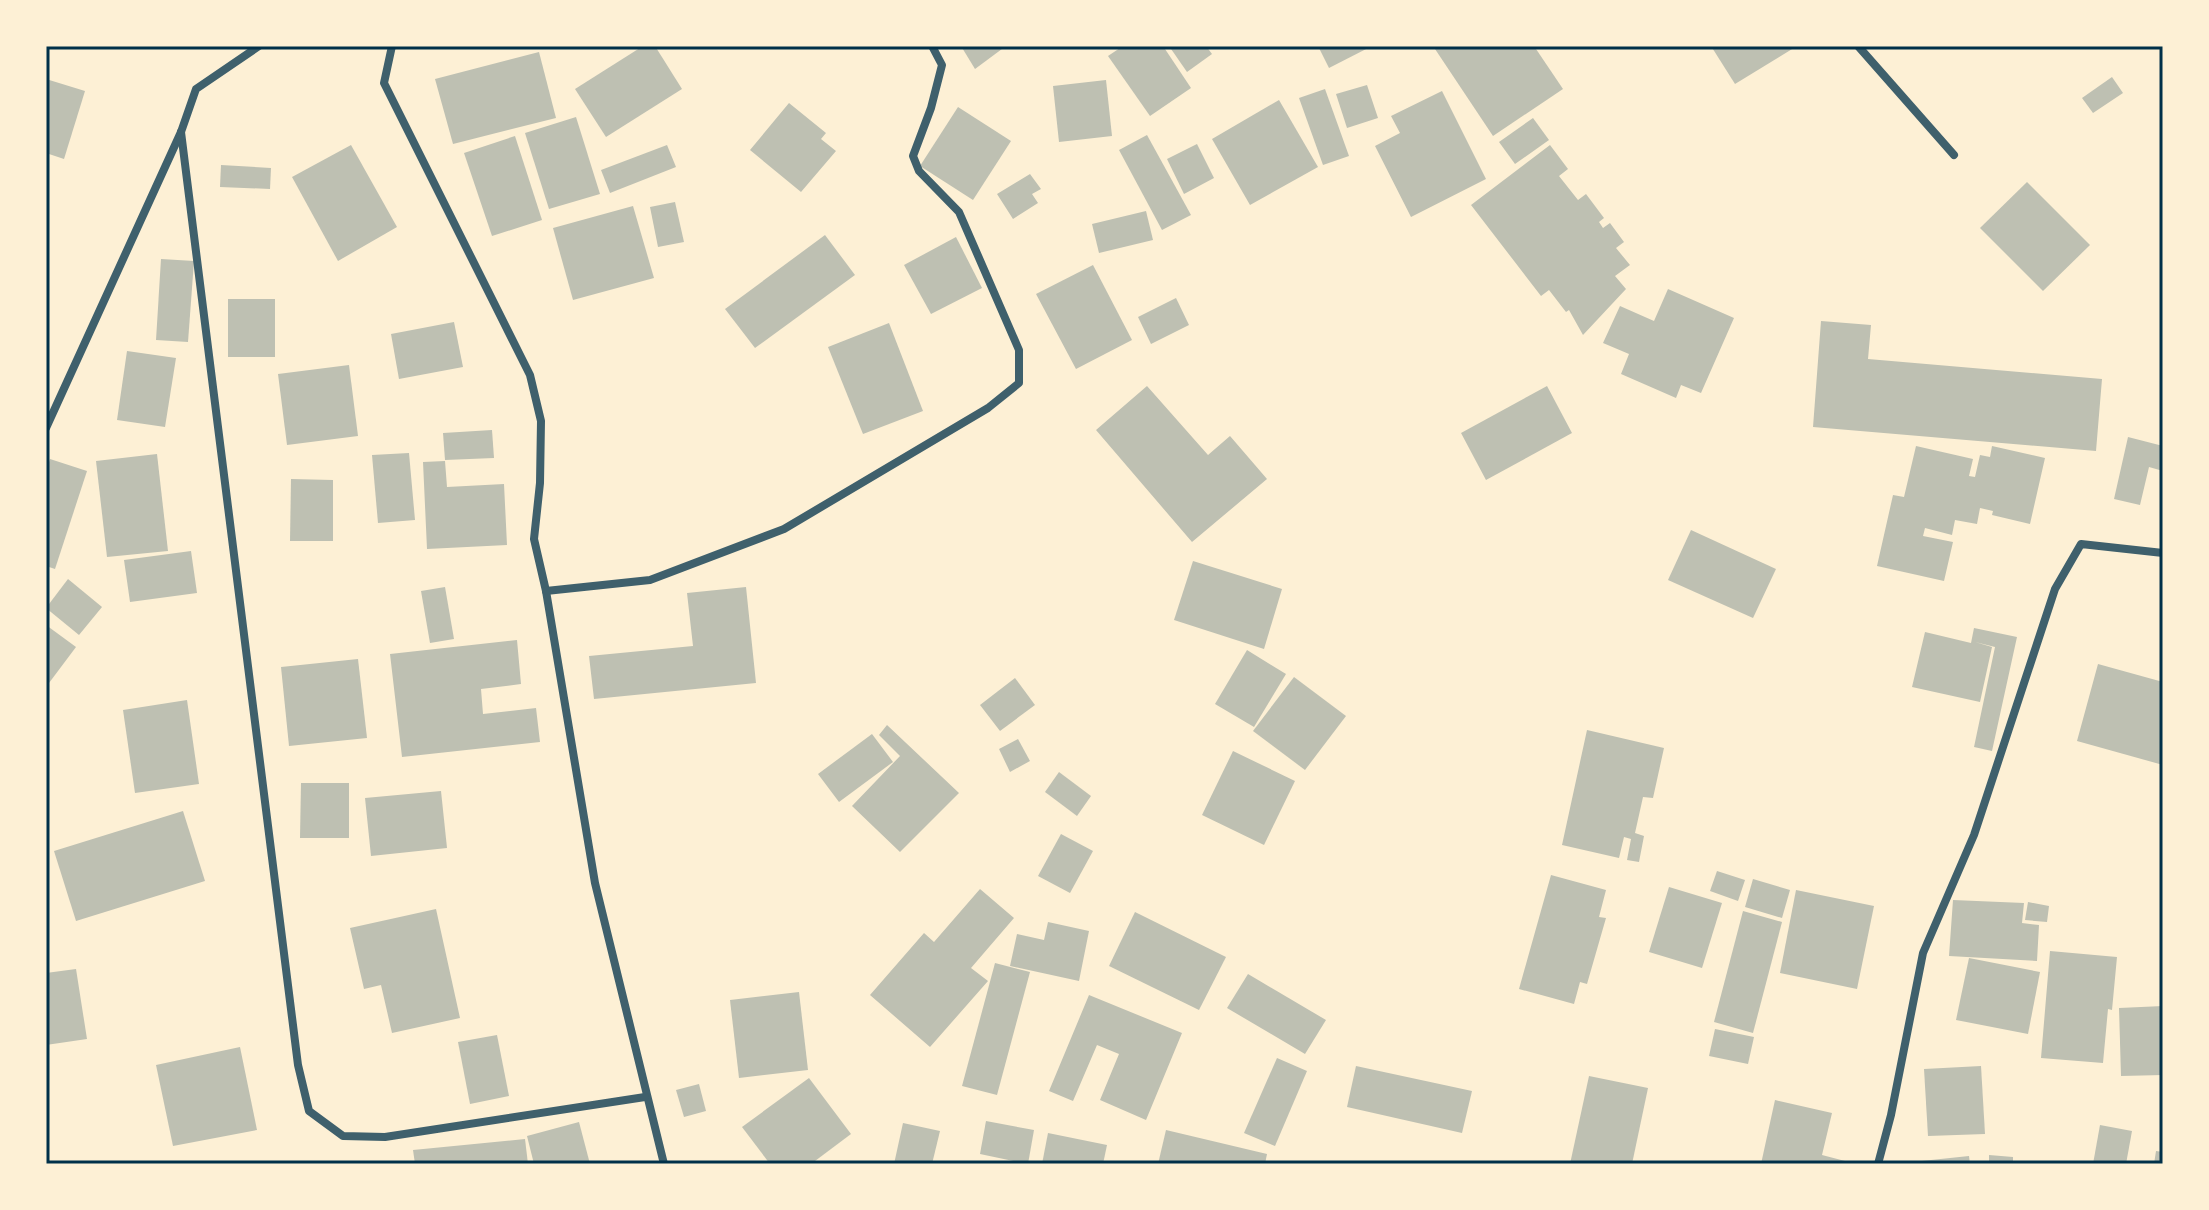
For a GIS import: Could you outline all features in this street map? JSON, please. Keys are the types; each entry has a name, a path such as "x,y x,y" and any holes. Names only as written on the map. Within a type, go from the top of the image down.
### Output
{"street":[{"path":"46,428 181,132 196,89 259,46"},
{"path":"392,46 384,83 530,375 541,421 540,483 534,539 546,591 595,883 645,1097 664,1164"},
{"path":"546,591 650,580 784,529 988,408 1019,383 1019,350 959,212 919,171 913,156 931,108 942,65 932,46"},
{"path":"1858,46 1954,155"},
{"path":"181,132 298,1065 309,1111 343,1136 385,1137 645,1097"},
{"path":"1878,1164 1891,1115 1923,953 1974,835 2055,589 2081,544 2163,553"}],"building":[{"path":"643,46 655,46 682,89 606,137 575,89"},
{"path":"961,46 1006,46 975,69"},
{"path":"1123,46 1163,46 1191,88 1150,116 1108,56"},
{"path":"1169,46 1206,46 1212,54 1187,72"},
{"path":"1318,46 1372,46 1329,68"},
{"path":"1433,46 1534,46 1563,89 1493,136"},
{"path":"1711,46 1797,46 1735,84"},
{"path":"539,52 556,118 453,144 435,79"},
{"path":"2112,77 2123,93 2093,113 2082,98"},
{"path":"46,79 85,91 64,159 46,153"},
{"path":"1106,80 1112,136 1059,142 1053,86"},
{"path":"1367,85 1378,118 1347,128 1336,94"},
{"path":"1325,89 1349,156 1323,165 1299,98"},
{"path":"1442,91 1486,179 1411,217 1375,146 1400,133 1391,116"},
{"path":"1279,100 1318,167 1250,205 1212,139"},
{"path":"789,103 826,133 821,139 836,151 801,192 750,150"},
{"path":"958,107 1011,141 973,200 920,166"},
{"path":"576,117 600,194 549,209 525,133"},
{"path":"1533,118 1549,140 1515,164 1499,142"},
{"path":"1147,135 1191,215 1162,230 1119,150"},
{"path":"515,136 542,220 492,236 464,153"},
{"path":"1197,144 1214,178 1184,194 1167,159"},
{"path":"351,145 397,227 338,261 292,177"},
{"path":"667,145 676,167 610,193 601,170"},
{"path":"1550,145 1568,169 1559,176 1578,200 1586,194 1604,218 1599,222 1603,228 1610,223 1624,242 1616,248 1630,265 1615,276 1626,289 1583,335 1569,310 1566,312 1549,290 1541,296 1471,205"},
{"path":"221,165 271,168 270,189 220,187"},
{"path":"1030,174 1041,189 1032,194 1038,203 1013,219 997,194"},
{"path":"2027,182 2090,245 2043,291 1980,228"},
{"path":"675,202 684,242 658,247 650,207"},
{"path":"633,206 654,278 573,300 553,228"},
{"path":"1146,211 1153,240 1099,253 1092,224"},
{"path":"825,235 855,275 755,348 725,309"},
{"path":"956,237 982,288 931,314 904,265"},
{"path":"161,259 194,261 188,342 156,340"},
{"path":"1093,265 1132,340 1076,369 1036,294"},
{"path":"1668,289 1734,318 1701,393 1681,385 1676,398 1621,374 1629,354 1603,343 1620,306 1654,321"},
{"path":"1176,298 1189,325 1151,344 1138,317"},
{"path":"228,299 275,299 275,357 228,357"},
{"path":"1821,321 1871,325 1868,359 2102,379 2096,451 1813,427"},
{"path":"454,322 463,367 399,379 391,334"},
{"path":"889,323 923,411 863,434 828,347"},
{"path":"127,351 176,358 165,427 117,420"},
{"path":"349,365 358,436 287,445 278,374"},
{"path":"1147,386 1208,455 1230,436 1267,479 1192,542 1096,430"},
{"path":"1547,386 1572,433 1486,480 1461,433"},
{"path":"492,430 494,458 445,460 443,433"},
{"path":"2128,437 2163,446 2163,471 2149,467 2140,505 2114,499"},
{"path":"1916,446 1973,459 1969,476 1975,477 1980,455 1990,457 1992,446 2045,458 2030,524 1992,515 1993,511 1980,508 1977,524 1955,520 1952,535 1925,528 1923,536 1953,542 1944,581 1877,566 1893,495 1904,497"},
{"path":"409,453 415,520 378,523 372,455"},
{"path":"157,454 168,551 107,557 96,461"},
{"path":"50,459 87,471 55,569 46,566 46,472"},
{"path":"445,461 447,487 504,484 507,545 427,549 423,462"},
{"path":"291,479 333,480 333,541 290,541"},
{"path":"1691,530 1776,569 1753,618 1668,580"},
{"path":"191,551 197,593 130,602 124,560"},
{"path":"1193,561 1282,589 1264,649 1174,620"},
{"path":"68,579 102,607 79,635 46,608"},
{"path":"445,587 454,639 430,643 421,591"},
{"path":"746,587 756,683 594,699 589,656 693,646 687,593"},
{"path":"46,625 76,647 46,687"},
{"path":"1974,628 2017,637 1992,751 1974,747 1995,647 1975,642 1992,647 1980,702 1912,687 1925,632 1971,643"},
{"path":"517,640 521,684 481,689 483,714 536,708 540,742 402,757 390,654"},
{"path":"1247,650 1286,674 1254,727 1215,704"},
{"path":"358,659 367,738 289,746 281,667"},
{"path":"2098,664 2163,682 2163,765 2077,741"},
{"path":"1294,677 1346,716 1305,770 1253,731"},
{"path":"1015,678 1035,705 1000,731 980,705"},
{"path":"187,700 199,784 135,793 123,710"},
{"path":"887,725 959,793 900,852 852,806 900,756 879,735"},
{"path":"1587,730 1664,748 1653,798 1643,797 1635,833 1644,836 1639,862 1627,860 1631,839 1624,837 1619,858 1562,845"},
{"path":"872,734 893,762 839,802 818,774"},
{"path":"1018,739 1030,761 1010,772 999,749"},
{"path":"1233,751 1295,781 1264,845 1202,815"},
{"path":"1059,772 1091,796 1077,816 1045,792"},
{"path":"301,783 349,783 349,838 300,838"},
{"path":"441,791 447,848 371,856 365,798"},
{"path":"183,811 205,881 76,921 54,851"},
{"path":"1061,834 1093,851 1070,893 1038,876"},
{"path":"1717,871 1745,880 1738,901 1710,891"},
{"path":"1551,875 1606,890 1599,917 1606,918 1587,984 1580,982 1574,1004 1519,989"},
{"path":"1753,879 1790,890 1782,918 1745,907"},
{"path":"1669,887 1722,903 1702,968 1649,952"},
{"path":"980,889 1014,918 971,968 988,981 930,1047 870,995 924,933 934,942"},
{"path":"1796,890 1874,906 1857,989 1780,973"},
{"path":"1953,900 2024,903 2022,923 2039,925 2037,961 1949,956"},
{"path":"2028,902 2049,906 2047,922 2025,920"},
{"path":"436,909 460,1018 392,1033 381,985 364,989 350,928"},
{"path":"1743,911 1782,922 1753,1033 1714,1022"},
{"path":"1135,912 1226,957 1199,1010 1109,966"},
{"path":"1048,922 1089,931 1079,981 1010,966 1017,934 1044,940"},
{"path":"2050,951 2117,957 2103,1063 2041,1058"},
{"path":"1969,958 2040,972 2028,1034 1956,1020"},
{"path":"995,963 1030,972 997,1095 962,1086"},
{"path":"76,969 87,1039 46,1045 46,973"},
{"path":"1248,974 1326,1020 1305,1054 1227,1008"},
{"path":"799,992 808,1070 739,1078 730,1000"},
{"path":"1089,995 1182,1033 1146,1120 1100,1100 1119,1054 1097,1045 1073,1101 1049,1091"},
{"path":"2163,1006 2163,1075 2121,1076 2119,1008"},
{"path":"1715,1029 1754,1037 1748,1064 1709,1056"},
{"path":"497,1035 509,1096 470,1104 458,1042"},
{"path":"240,1047 257,1130 173,1146 156,1065"},
{"path":"1277,1058 1307,1071 1275,1146 1244,1133"},
{"path":"1356,1066 1472,1091 1462,1133 1347,1107"},
{"path":"1981,1066 1985,1134 1928,1136 1924,1069"},
{"path":"1589,1076 1648,1088 1632,1164 1570,1164"},
{"path":"809,1078 851,1134 811,1164 770,1164 742,1127"},
{"path":"699,1084 706,1111 684,1117 676,1090"},
{"path":"1775,1100 1832,1113 1822,1155 1845,1161 1845,1164 1761,1164"},
{"path":"986,1121 1034,1130 1028,1164 980,1154"},
{"path":"579,1122 590,1164 534,1164 527,1136"},
{"path":"903,1123 940,1131 932,1164 894,1164"},
{"path":"2100,1125 2132,1131 2126,1164 2093,1164"},
{"path":"1166,1130 1267,1154 1265,1164 1158,1164"},
{"path":"1048,1133 1107,1145 1103,1164 1042,1164"},
{"path":"525,1139 528,1164 415,1164 413,1150"},
{"path":"2156,1151 2163,1152 2163,1164 2154,1164"},
{"path":"1989,1155 2013,1157 2013,1164 1989,1164"},
{"path":"1969,1156 1970,1164 1912,1164 1912,1162"}]}
